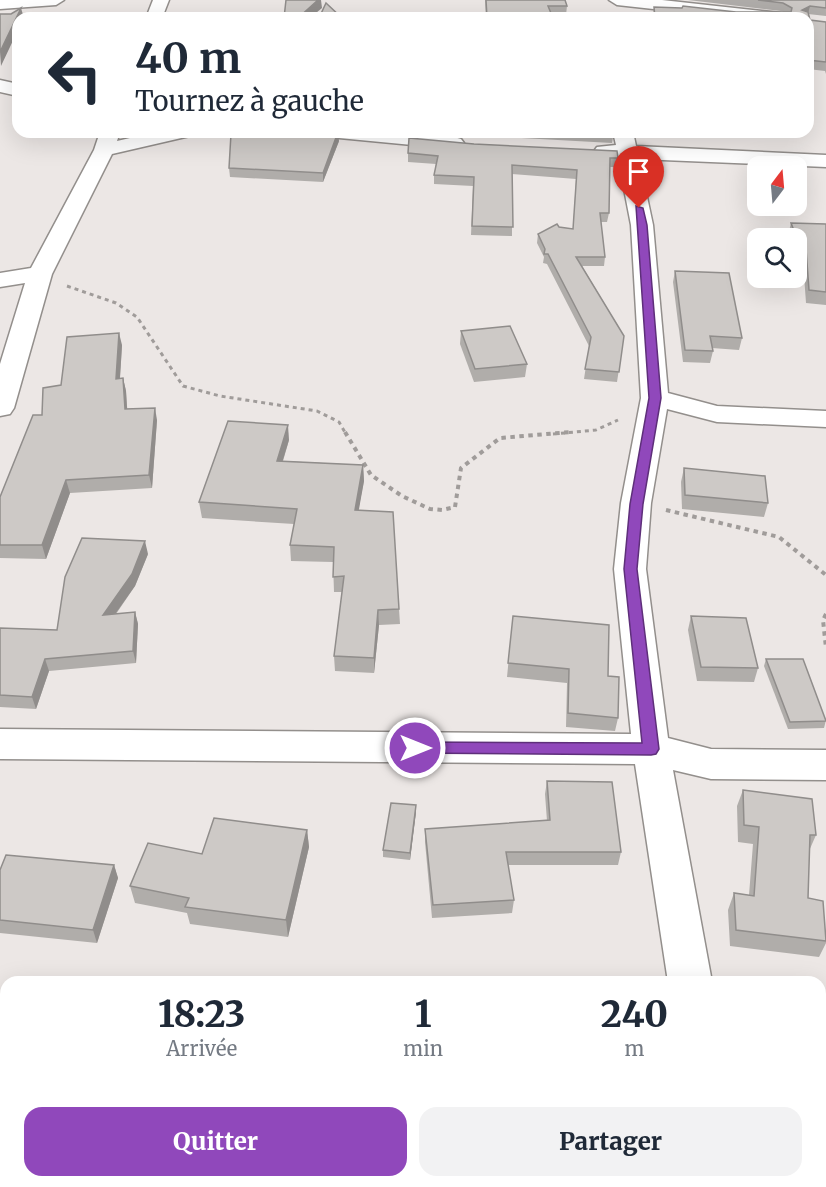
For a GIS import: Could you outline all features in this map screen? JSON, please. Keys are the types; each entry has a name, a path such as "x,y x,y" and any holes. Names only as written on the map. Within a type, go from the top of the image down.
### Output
{"street":[{"path":"0,4 56,0"},
{"path":"616,0 726,12"},
{"path":"0,408 40,274 107,141 132,138"},
{"path":"401,138 474,145"},
{"path":"625,142 642,225 655,398 636,504 630,569 651,749 689,976"},
{"path":"579,150 625,142 826,161"},
{"path":"0,280 40,274"},
{"path":"655,398 717,414 826,419"},
{"path":"0,744 651,749 711,764 826,765"}],"path":[{"path":"40,274 80,293 116,303 137,317 183,386 220,396 316,411 339,422 371,475 402,496 430,509 442,510 455,507 461,468 500,438 596,430 624,417 638,396 655,398"},
{"path":"636,504 780,537 826,574"},
{"path":"826,614 823,620 826,648"}],"building":[{"path":"286,0 318,0 305,12 285,12"},
{"path":"486,0 565,0 567,6 548,6 550,12 487,12"},
{"path":"758,0 826,0 826,8 810,6 802,10 808,12 791,12 792,8 783,3"},
{"path":"326,3 336,12 322,12"},
{"path":"683,6 736,12 654,12 654,7 682,8"},
{"path":"0,14 11,14 12,27 0,52"},
{"path":"814,20 826,22 826,62 814,61"},
{"path":"231,138 336,138 323,173 229,168"},
{"path":"409,138 474,144 617,151 618,158 610,158 609,213 600,213 605,257 576,257 624,336 619,372 585,369 591,337 548,254 544,254 545,249 538,234 557,224 559,227 573,229 577,170 512,165 513,227 472,226 474,177 434,175 438,156 408,153"},
{"path":"791,223 826,224 826,292 809,290 807,228 793,228"},
{"path":"675,271 729,273 742,338 710,336 713,351 685,350"},
{"path":"510,326 527,364 475,369 461,331"},
{"path":"119,333 116,379 123,378 125,409 155,408 149,475 66,480 42,545 0,545 0,497 33,415 42,415 43,388 61,385 67,337"},
{"path":"228,421 288,425 277,461 363,465 355,510 393,512 399,609 378,610 374,658 334,656 344,576 333,577 334,547 290,545 297,509 199,502"},
{"path":"684,468 765,476 768,503 685,495"},
{"path":"82,538 145,541 132,574 103,615 135,612 133,651 45,659 32,697 0,695 0,628 57,630 65,577"},
{"path":"513,616 609,625 608,676 619,677 618,718 568,713 569,669 508,663"},
{"path":"691,616 746,618 758,668 701,667"},
{"path":"766,659 803,659 826,721 790,722"},
{"path":"547,781 612,782 621,852 506,852 514,900 433,905 425,829 550,820"},
{"path":"743,790 812,799 816,835 810,835 808,898 823,901 826,941 736,930 734,893 754,896 759,827 744,825"},
{"path":"391,803 416,805 410,853 383,850"},
{"path":"214,818 307,830 286,920 185,907 189,898 130,886 148,843 202,854"},
{"path":"6,855 114,865 93,930 0,920 0,870"}],"route":[{"path":"415,748 651,749 630,569 636,504 655,398 639,208"}]}
